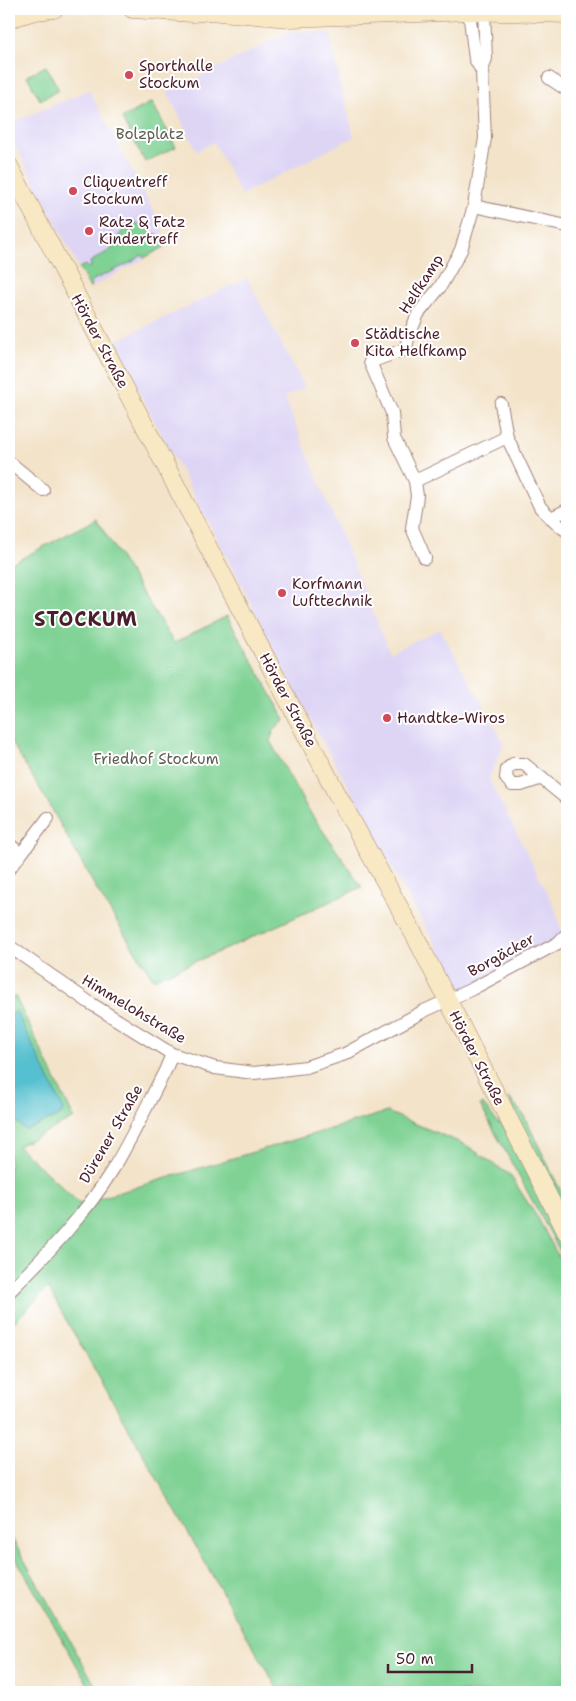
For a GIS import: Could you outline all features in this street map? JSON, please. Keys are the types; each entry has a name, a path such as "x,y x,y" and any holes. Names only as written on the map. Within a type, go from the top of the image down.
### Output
{"main road":[{"path":"9,19 54,9"},
{"path":"132,9 192,14 207,10 290,18 476,12 567,14"},
{"name":"Hörder Straße","path":"9,166 337,794 448,999 567,1233"}],"street":[{"name":"Helfkamp","path":"425,558 412,528 417,496 415,482 394,438 392,413 370,362 406,349 408,338 418,314 440,287 461,250 474,206 485,138 482,71 486,58 476,12"},
{"path":"549,78 567,90"},
{"path":"474,206 567,226"},
{"path":"502,404 507,436 540,507 567,531"},
{"path":"415,482 507,436"},
{"path":"9,462 44,490"},
{"path":"551,518 567,510"},
{"path":"542,778 567,799"},
{"path":"9,869 48,818"},
{"path":"9,844 21,854"},
{"name":"Borgäcker","path":"448,999 472,990 558,943 567,934"},
{"name":"Himmelohstraße","path":"9,946 90,1002 172,1054 215,1068 236,1071 254,1073 306,1067 344,1054 448,999"},
{"name":"Dürener Straße","path":"9,1292 84,1211 113,1169 172,1054"}],"shaded area":[{"path":"288,32 330,33 339,79 354,137 241,195 214,142 197,151 168,93"},
{"path":"89,90 164,231 161,233 164,238 167,237 171,244 90,288 9,134 9,124"},
{"path":"247,278 305,388 284,397 390,653 440,629 504,743 489,779 554,906 566,945 466,998 376,840 292,686 251,603 113,342"}],"green space":[{"path":"46,66 59,90 40,100 27,76"},
{"name":"Bolzplatz","path":"152,102 176,147 145,162 122,118"},
{"path":"132,221 149,229 152,234 158,234 164,247 144,258 142,255 132,262 93,280 90,288 79,268 85,265 88,268 91,267 90,262 112,249 127,224"},
{"name":"Friedhof Stockum","path":"96,519 174,643 227,616 285,719 274,730 270,741 307,808 362,887 228,948 153,979 98,892 45,797 9,739 9,565"},
{"path":"15,996 74,1118 18,1146 80,1204 387,1112 466,1145 510,1175 539,1220 567,1272 567,1692 279,1692 48,1288 9,1327 9,999"},
{"path":"508,1097 523,1114 567,1204 566,1211 562,1209 547,1181"},
{"path":"483,1104 499,1124 502,1123 567,1246 567,1264 480,1105"},
{"path":"9,1533 99,1692 92,1692 9,1546"}],"water":[{"path":"16,1011 63,1108 61,1115 28,1129 24,1129 9,1114 9,1017"}],"place":[{"name":"Sporthalle Stockum","path":"129,75"},
{"name":"Cliquentreff Stockum","path":"73,191"},
{"name":"Ratz & Fatz Kindertreff","path":"89,231"},
{"name":"Städtische Kita Helfkamp","path":"355,343"},
{"name":"Korfmann Lufttechnik","path":"282,593"},
{"name":"Handtke-Wiros","path":"387,718"}],"district":[{"name":"STOCKUM","path":"86,619"}]}
